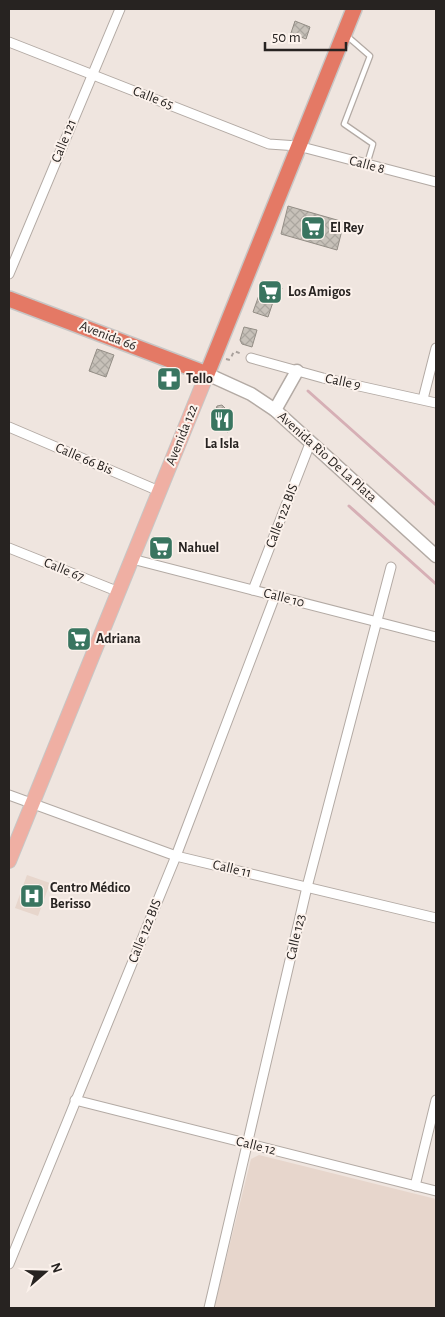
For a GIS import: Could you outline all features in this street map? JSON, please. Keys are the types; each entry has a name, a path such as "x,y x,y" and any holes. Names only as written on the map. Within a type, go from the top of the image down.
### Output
{"highway":[{"name":"Avenida 122","path":"207,374 343,32 354,9"},
{"name":"Avenida 66","path":"9,299 207,374"}],"main road":[{"path":"275,410 297,371"},
{"name":"Avenida Rìo De La Plata","path":"207,374 251,394 275,410 436,556"},
{"name":"Avenida 122","path":"9,861 207,374"}],"street":[{"name":"Calle 121","path":"9,274 120,9"},
{"name":"Calle 65","path":"9,42 269,144 298,146"},
{"name":"Calle 8","path":"298,146 436,182"},
{"path":"423,399 436,348"},
{"name":"Calle 9","path":"251,358 297,371 436,403"},
{"name":"Calle 66 Bis","path":"9,427 160,491"},
{"name":"Calle 122 BIS","path":"253,590 311,441"},
{"name":"Calle 67","path":"9,548 118,592"},
{"name":"Calle 10","path":"132,558 436,637"},
{"name":"Calle 123","path":"209,1308 307,887 391,567"},
{"name":"Calle 122 BIS","path":"9,1264 176,856 276,596"},
{"name":"Calle 11","path":"9,794 176,856 436,918"},
{"name":"Calle 12","path":"75,1100 436,1191"},
{"path":"415,1186 436,1100"}],"lane":[{"path":"343,32 370,56 344,124 373,144 366,165"}],"path":[{"path":"215,356 230,360 234,351 251,358"}],"shaded area":[{"name":"Centro Médico Berisso","path":"27,875 50,883 38,916 15,908"},
{"path":"259,1155 436,1199 436,1308 214,1308 251,1159"}],"building":[{"path":"295,21 310,27 306,39 291,33"},
{"name":"El Rey","path":"288,206 344,222 337,250 281,234"},
{"path":"264,281 282,288 276,303 273,302 268,317 253,312"},
{"path":"244,327 257,330 252,347 242,344 240,340"},
{"path":"97,349 114,355 106,377 89,371"},
{"name":"La Isla","path":"222,405 233,416 228,432 211,423 217,406"}],"waterway":[{"path":"308,391 436,505"},
{"path":"349,506 436,584"}],"place":[{"name":"El Rey","path":"313,228"},
{"name":"Los Amigos","path":"270,292"},
{"name":"Tello","path":"169,379"},
{"name":"La Isla","path":"222,420"},
{"name":"Nahuel","path":"161,548"},
{"name":"Adriana","path":"79,639"},
{"name":"Centro Médico Berisso","path":"32,896"}]}
